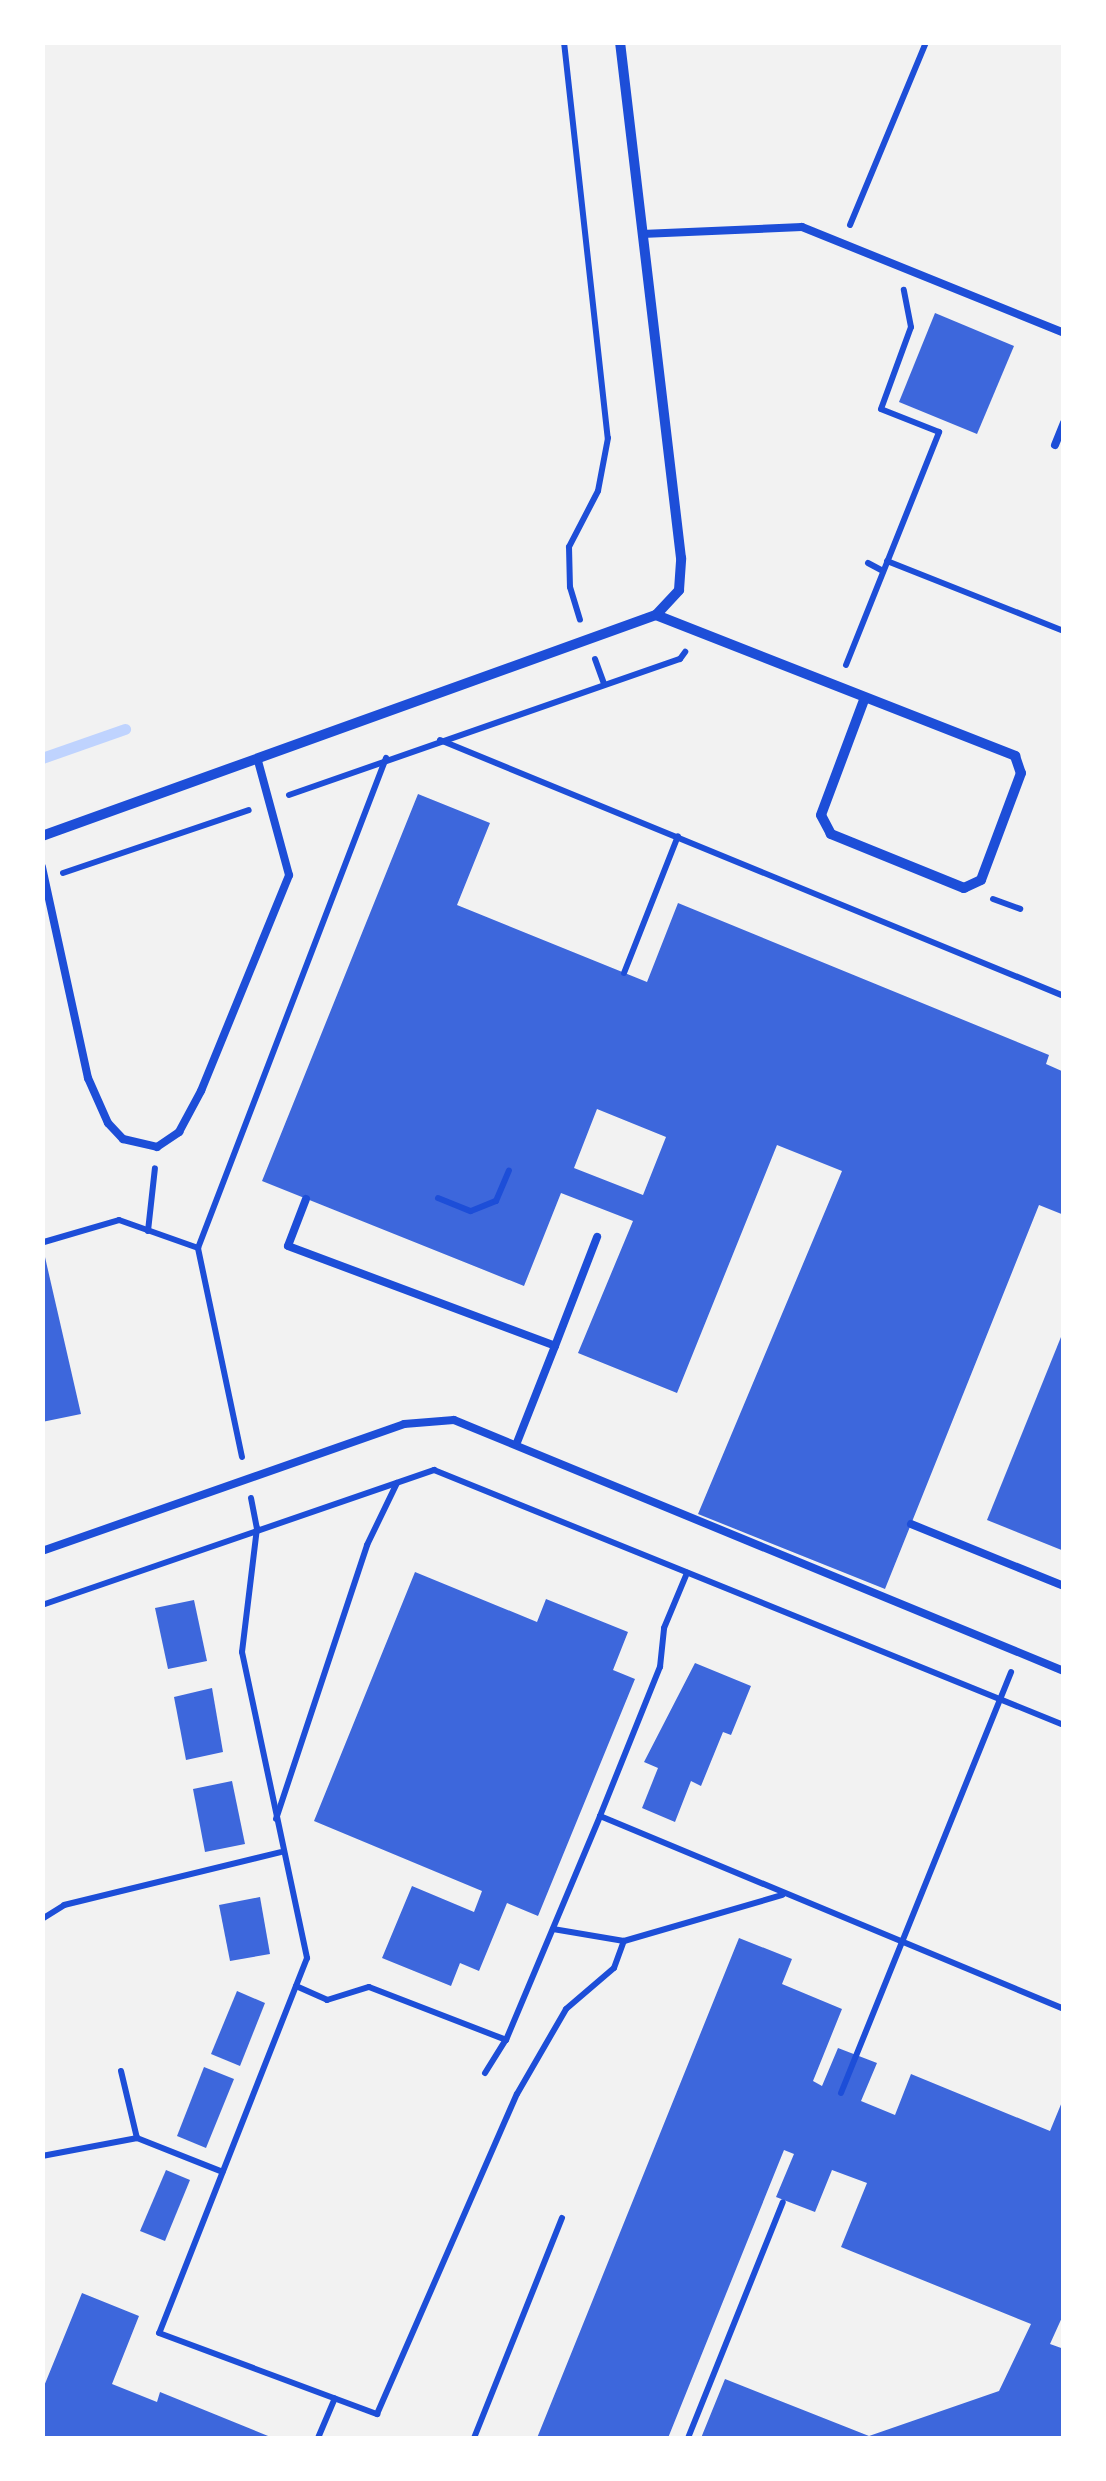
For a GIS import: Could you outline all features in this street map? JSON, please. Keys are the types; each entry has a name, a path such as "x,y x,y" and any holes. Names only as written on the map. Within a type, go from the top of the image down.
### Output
{"street":[{"path":"42,836 656,615 679,590 681,558 620,42"},
{"path":"656,615 864,700 1015,756 1021,773 981,880 964,888 830,834 821,816 864,700"}],"lane":[{"path":"642,234 802,227 1064,333"},
{"path":"1056,445 1064,424"},
{"path":"42,867 88,1078 124,1139 156,1146 179,1132 201,1091 289,875 258,761"},
{"path":"306,1199 288,1246 555,1346"},
{"path":"516,1444 596,1237"},
{"path":"42,1551 248,1483 404,1424 454,1420 1064,1671"},
{"path":"912,1524 1064,1586"}],"path":[{"path":"564,42 608,438 598,490 570,548 570,586 588,640"},
{"path":"841,244 926,42"},
{"path":"837,689 939,432 881,409 910,327 899,265"},
{"path":"887,561 1064,631"},
{"path":"868,563 883,570"},
{"path":"46,879 680,659 698,632"},
{"path":"439,740 1064,996"},
{"path":"386,758 198,1248 257,1528 242,1652 281,1852 307,1958 159,2333 377,2414 517,2094 566,2009 614,1968 624,1941"},
{"path":"624,973 678,836"},
{"path":"148,1231 156,1146"},
{"path":"438,1198 471,1210 496,1202 509,1172"},
{"path":"44,1242 119,1220 198,1248"},
{"path":"42,1605 434,1470 1064,1724"},
{"path":"276,1820 366,1546 398,1482"},
{"path":"485,2073 506,2040 600,1816 660,1667 664,1628 687,1573"},
{"path":"841,2093 1018,1655"},
{"path":"600,1816 782,1896 1064,2009"},
{"path":"42,1919 64,1905 281,1852"},
{"path":"553,1929 624,1941 782,1896"},
{"path":"296,1986 327,2000 369,1987 506,2040"},
{"path":"121,2071 137,2138"},
{"path":"42,2156 137,2138 222,2172"},
{"path":"688,2438 783,2202"},
{"path":"474,2438 562,2218"},
{"path":"318,2438 335,2398"}],"building":[{"path":"935,313 1014,346 977,434 899,402"},
{"path":"418,794 490,823 457,905 647,982 678,903 1049,1055 1046,1064 1064,1072 1064,1215 1039,1205 885,1589 698,1514 842,1171 777,1145 677,1393 578,1353 633,1221 561,1193 524,1286 262,1181","holes":["597,1109 666,1137 643,1195 574,1168"]},
{"path":"42,1244 81,1414 42,1422"},
{"path":"1064,1332 1064,1551 987,1520"},
{"path":"415,1572 537,1622 546,1599 628,1632 613,1670 635,1679 538,1916 507,1903 479,1971 460,1963 451,1986 382,1958 412,1886 474,1912 482,1891 314,1821"},
{"path":"194,1600 207,1661 168,1669 155,1608"},
{"path":"695,1663 751,1686 731,1735 723,1732 701,1786 691,1781 675,1822 642,1808 658,1768 644,1762"},
{"path":"212,1688 223,1752 186,1760 174,1697"},
{"path":"232,1781 245,1844 205,1852 193,1789"},
{"path":"260,1897 270,1954 230,1961 219,1905"},
{"path":"739,1938 792,1959 782,1984 842,2009 813,2081 822,2086 838,2048 877,2063 861,2101 895,2115 911,2074 1050,2131 1064,2097 1064,2313 1050,2344 1064,2349 1064,2438 701,2438 725,2379 869,2436 999,2391 1031,2324 841,2247 867,2183 832,2170 815,2212 776,2197 794,2154 784,2150 668,2438 537,2438"},
{"path":"237,1991 265,2003 240,2066 211,2054"},
{"path":"204,2067 234,2079 206,2148 177,2136"},
{"path":"166,2170 190,2180 165,2241 140,2231"},
{"path":"82,2293 139,2316 112,2384 157,2402 160,2392 273,2438 42,2438 42,2391"}],"waterway":[{"path":"42,758 125,729"}]}
